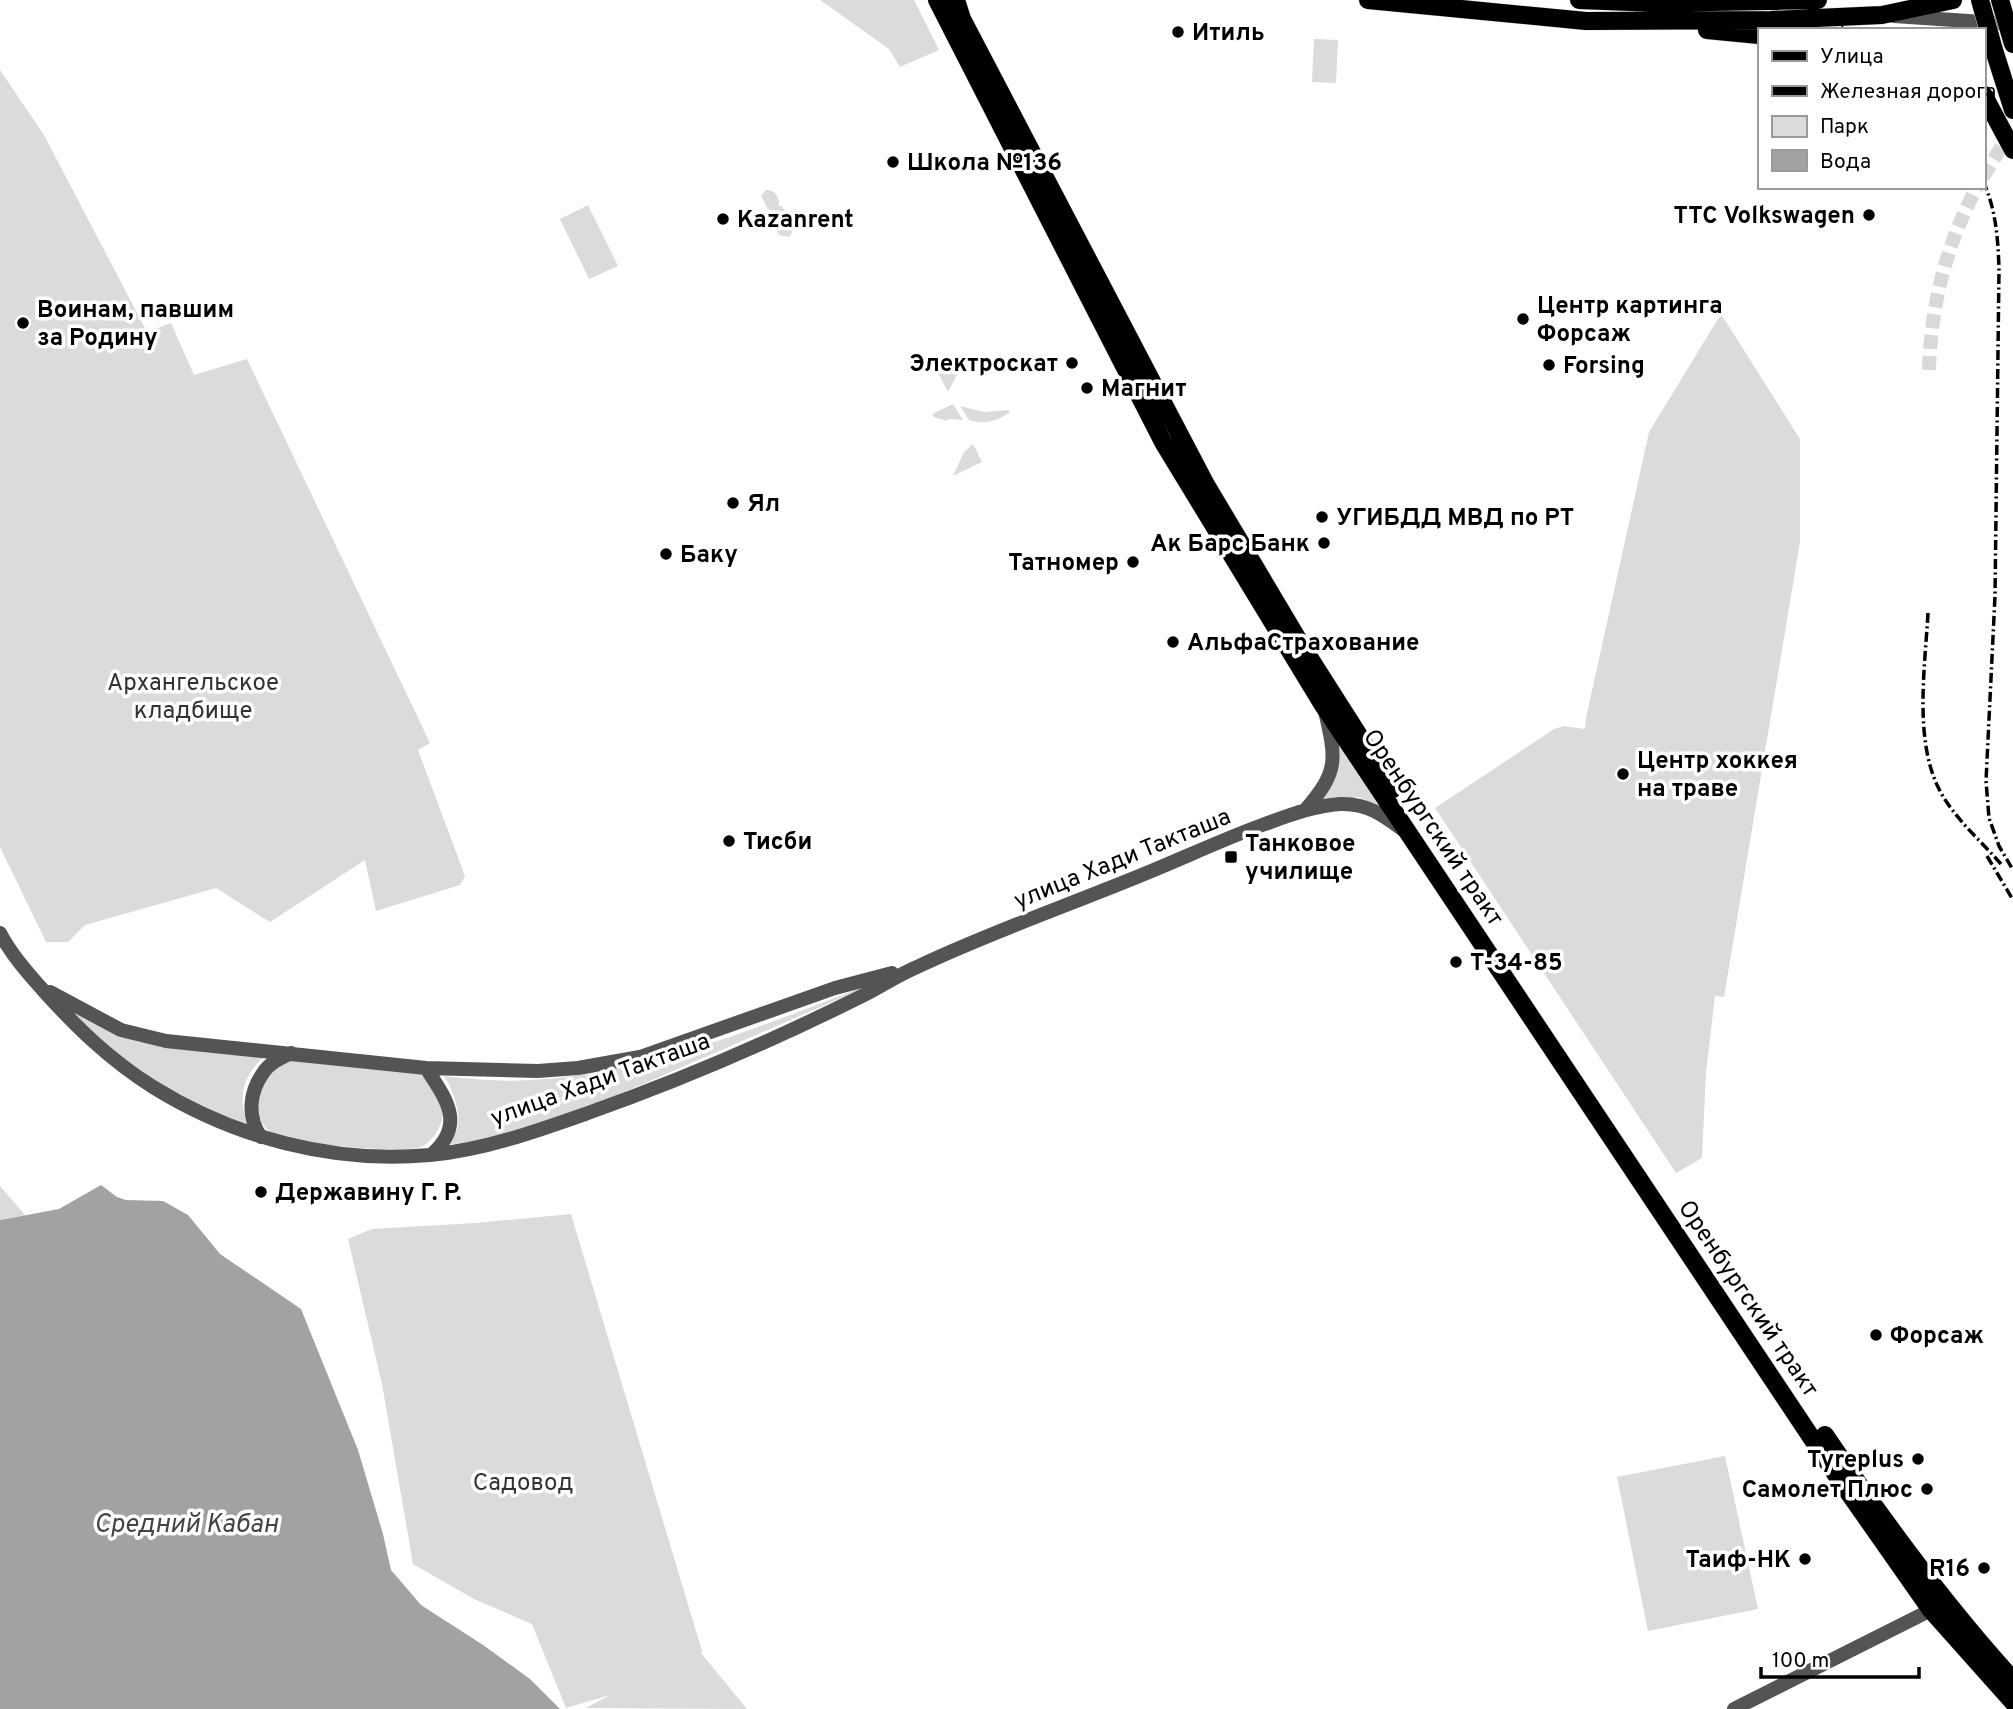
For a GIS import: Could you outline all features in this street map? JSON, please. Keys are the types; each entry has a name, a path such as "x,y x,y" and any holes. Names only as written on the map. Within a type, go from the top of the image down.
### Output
{"main road":[{"name":"Оренбургский тракт","path":"937,0 1163,442 1323,705 1837,1476 1931,1610 2013,1702"},
{"name":"Оренбургский тракт","path":"956,0 962,19 1194,463 1302,646 1409,816 1888,1528 1971,1634 2013,1680"},
{"path":"1368,0 1472,6 1586,21 1656,11 1818,0"},
{"path":"1579,0 1656,11 1771,20 1882,15 1953,0"},
{"path":"1656,11 1684,0"},
{"path":"1980,0 2013,110"},
{"path":"2000,0 2013,44"},
{"path":"1656,11 1689,28 1758,35"},
{"path":"1985,98 2013,150"}],"street":[{"path":"1882,15 2013,24"},
{"path":"1306,809 1331,775 1333,757 1323,705"},
{"name":"улица Хади Такташа","path":"0,933 38,985 93,1043 131,1073 208,1117 261,1137 334,1153 371,1156 431,1155 510,1140 617,1103 724,1059 860,997 917,967 1225,839 1306,809 1357,804 1377,811 1410,835"},
{"name":"улица Хади Такташа","path":"38,985 90,1015 132,1032 166,1041 426,1068 538,1071 578,1068 640,1057 835,988 917,967"},
{"path":"261,1137 250,1107 252,1094 263,1072 291,1053"},
{"path":"426,1068 448,1102 451,1117 444,1141 431,1155"},
{"path":"1734,1709 1931,1610"}],"green space":[{"path":"820,0 914,0 939,50 900,67 889,49"},
{"path":"1314,39 1338,40 1336,83 1312,82"},
{"name":"Архангельское кладбище","path":"0,70 44,135 147,332 171,323 194,375 247,359 430,743 418,750 465,876 460,885 376,911 365,860 270,922 216,888 85,925 68,942 46,942 0,847"},
{"path":"766,190 776,195 779,206 782,206 789,218 792,230 789,237 779,235 768,214 775,211 768,209 761,196"},
{"path":"588,205 618,266 589,279 560,219"},
{"name":"Центр хоккея на траве","path":"1721,314 1800,439 1800,542 1724,997 1715,996 1706,1072 1702,1158 1676,1173 1435,808 1554,729 1564,726 1585,729 1649,432"},
{"path":"974,356 974,360 959,371 948,392 936,369"},
{"path":"953,404 963,420 947,421 932,414"},
{"path":"960,406 984,412 1010,412 996,420 980,422 969,420"},
{"path":"973,444 982,462 953,476 964,452"},
{"path":"1333,735 1382,807 1358,797 1314,805 1329,787 1335,773"},
{"path":"887,978 562,1117 505,1134 446,1145 457,1130 458,1112 444,1076 519,1081 576,1076 622,1068 712,1043"},
{"path":"68,1009 82,1017 263,1058 250,1073 244,1089 243,1107 249,1126 191,1102 129,1066"},
{"path":"286,1059 416,1072 426,1077 439,1097 443,1115 439,1127 423,1146 406,1149 341,1146 279,1136 269,1131 261,1120 258,1094 260,1081"},
{"path":"0,1186 25,1215 0,1220"},
{"name":"Садовод","path":"571,1214 701,1653 747,1709 586,1708 610,1695 566,1708 532,1624 474,1599 413,1564 382,1384 348,1239 372,1229"},
{"path":"1725,1456 1758,1609 1648,1631 1617,1477"}],"water":[{"name":"Средний Кабан","path":"101,1185 117,1197 126,1200 163,1201 188,1215 220,1254 301,1309 358,1450 391,1570 421,1605 530,1679 560,1709 0,1709 0,1220 59,1209"}],"tunnel":[{"path":"1985,174 2013,128"},
{"path":"1929,370 1933,322 1942,276 1957,231 1976,189"}],"railway":[{"path":"1797,0 1843,28"},
{"path":"1985,186 1994,213 1999,269 1995,596 1986,781 1989,818 1999,846 2013,870"},
{"path":"1928,613 1923,703 1926,748 1931,770 1952,809 2001,864"},
{"path":"1987,856 2013,900"}],"place":[{"name":"Итиль","path":"1178,32"},
{"name":"Школа №136","path":"893,162"},
{"name":"ТТС Volkswagen","path":"1869,215"},
{"name":"Kazanrent","path":"723,219"},
{"name":"Центр картинга Форсаж","path":"1523,319"},
{"name":"Воинам, павшим за Родину","path":"23,323"},
{"name":"Электроскат","path":"1072,363"},
{"name":"Forsing","path":"1549,365"},
{"name":"Магнит","path":"1087,388"},
{"name":"Ял","path":"733,503"},
{"name":"УГИБДД МВД по РТ","path":"1322,517"},
{"name":"Ак Барс Банк","path":"1324,543"},
{"name":"Баку","path":"666,554"},
{"name":"Татномер","path":"1133,562"},
{"name":"АльфаСтрахование","path":"1173,642"},
{"name":"Центр хоккея на траве","path":"1623,774"},
{"name":"Тисби","path":"729,841"},
{"name":"Танковое училище","path":"1231,857"},
{"name":"T-34-85","path":"1456,962"},
{"name":"Державину Г. Р.","path":"261,1192"},
{"name":"Форсаж","path":"1876,1335"},
{"name":"Tyreplus","path":"1918,1459"},
{"name":"Самолет Плюс","path":"1927,1489"},
{"name":"Таиф-НК","path":"1805,1559"},
{"name":"R16","path":"1984,1568"}]}
